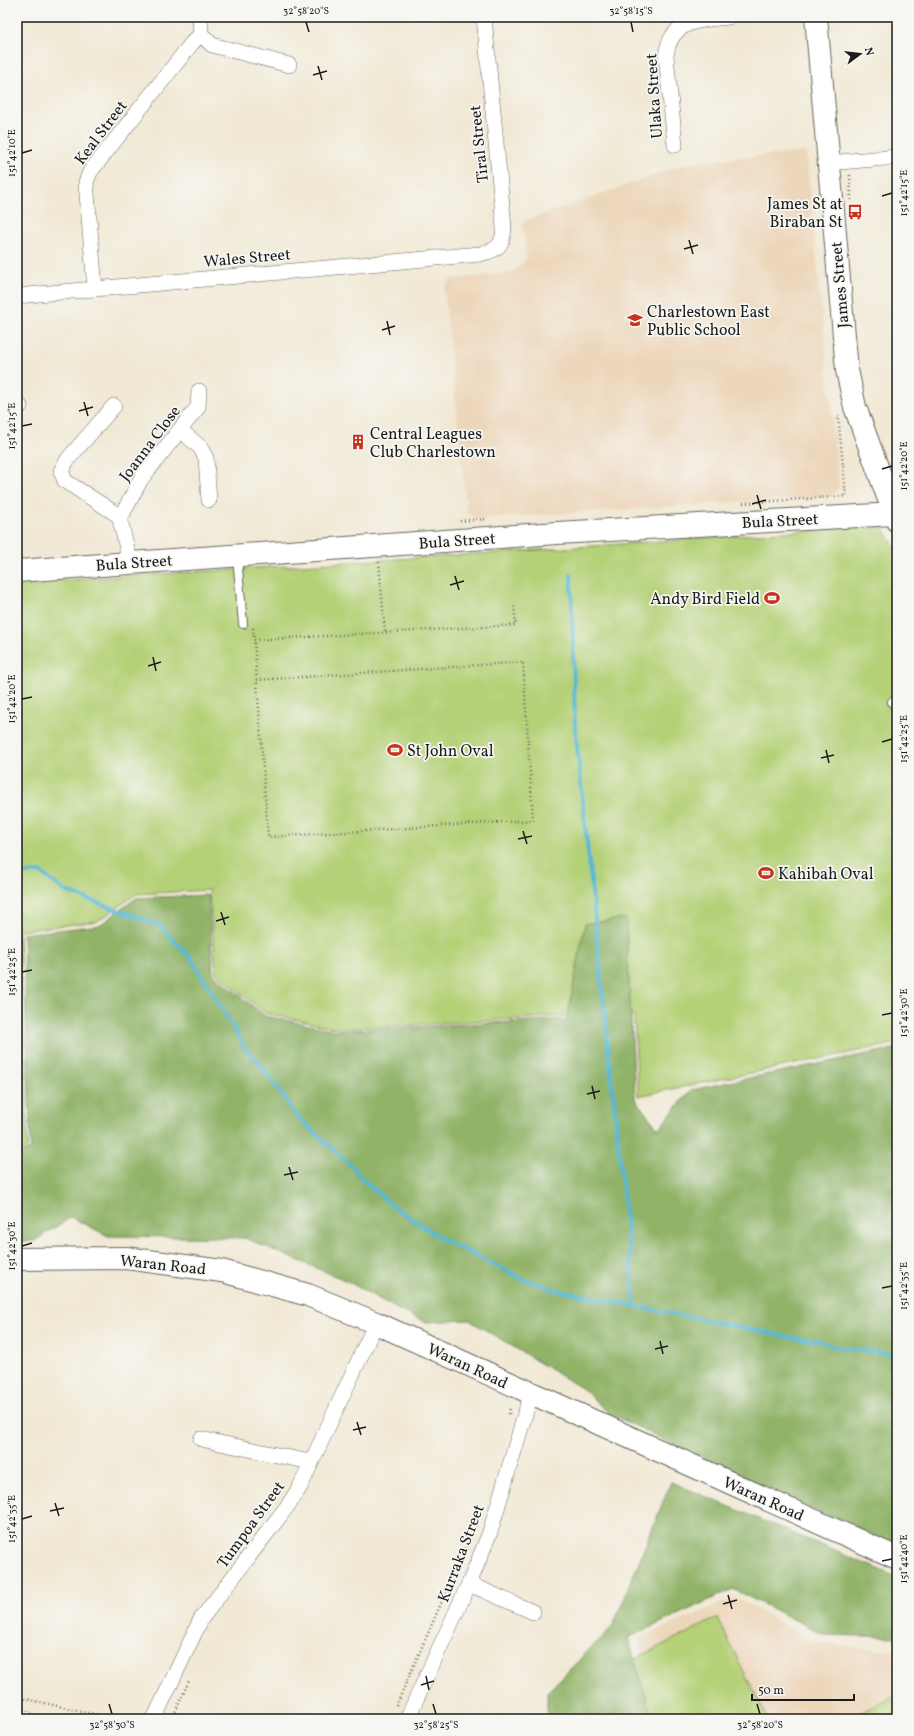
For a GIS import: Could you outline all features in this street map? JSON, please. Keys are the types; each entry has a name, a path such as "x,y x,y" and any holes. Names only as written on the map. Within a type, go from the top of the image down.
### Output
{"street":[{"path":"200,17 201,34 212,45 289,65"},
{"name":"Tiral Street","path":"480,254 491,252 499,247 504,238 484,17"},
{"name":"Ulaka Street","path":"675,146 666,56 667,43 673,33 697,20 729,17"},
{"name":"James Street","path":"816,17 828,163 850,390 896,516"},
{"name":"Keal Street","path":"95,289 86,182 90,172 192,43 201,34"},
{"path":"828,163 897,157"},
{"name":"Wales Street","path":"17,296 480,254"},
{"name":"Joanna Close","path":"121,517 141,479 198,407 199,391"},
{"path":"114,406 68,459 61,471 65,481 121,517 120,519 130,562"},
{"path":"180,430 200,447 206,458 209,500"},
{"name":"Bula Street","path":"17,571 378,546 896,516"},
{"name":"Waran Road","path":"17,1259 126,1258 222,1271 308,1295 376,1322 531,1394 897,1558"},
{"name":"Tumpoa Street","path":"154,1719 201,1619 289,1504 300,1486 376,1322"},
{"name":"Kurraka Street","path":"412,1717 490,1532 531,1394"},
{"path":"201,1439 310,1462"},
{"path":"469,1584 533,1612"},
{"path":"17,1717 27,1719"}],"lane":[{"path":"237,556 243,624"},
{"path":"897,701 892,702 897,710"}],"path":[{"path":"378,546 384,633"},
{"path":"257,680 523,662 533,820 268,838 254,640 516,625 514,606"},
{"path":"507,1421 510,1408"},
{"path":"390,1719 478,1519"},
{"path":"172,1719 189,1681"},
{"path":"17,1697 99,1715 106,1719"}],"shaded area":[{"name":"Charlestown East Public School","path":"806,152 839,487 832,496 476,519 467,512 444,288 451,279 512,273 526,259 522,222 692,162"},
{"path":"736,1597 815,1643 897,1652 897,1719 660,1719 639,1638"}],"green space":[{"path":"882,527 897,550 897,1043 638,1096 634,1016 566,1016 338,1029 265,1013 216,973 209,890 136,894 98,921 19,931 28,1148 17,1149 17,583 524,551 841,528"},
{"path":"208,895 213,974 265,1016 337,1031 567,1019 585,924 626,918 635,1099 658,1129 691,1090 897,1048 897,1545 800,1504 608,1413 583,1389 469,1320 425,1322 399,1310 347,1281 245,1238 108,1236 71,1217 34,1241 17,1241 17,1152 31,1150 23,934 100,925 136,898"},
{"path":"671,1482 897,1577 897,1637 825,1635 733,1589 628,1638 653,1719 547,1719 547,1692 613,1626"},
{"path":"717,1618 768,1719 654,1719 626,1663"},
{"path":"897,1694 897,1719 848,1719"}],"waterway":[{"path":"571,574 575,727 635,1306"},
{"path":"17,874 40,872 65,891 159,925 191,958 248,1052 257,1060 297,1116 354,1168 362,1179 394,1207 442,1239 523,1279 555,1290 794,1338 820,1341 835,1347 897,1355"}],"place":[{"name":"James St at Biraban St","path":"855,212"},
{"name":"Charlestown East Public School","path":"635,320"},
{"name":"Central Leagues Club Charlestown","path":"358,442"},
{"name":"Andy Bird Field","path":"772,598"},
{"name":"St John Oval","path":"395,750"},
{"name":"Kahibah Oval","path":"766,873"}]}
